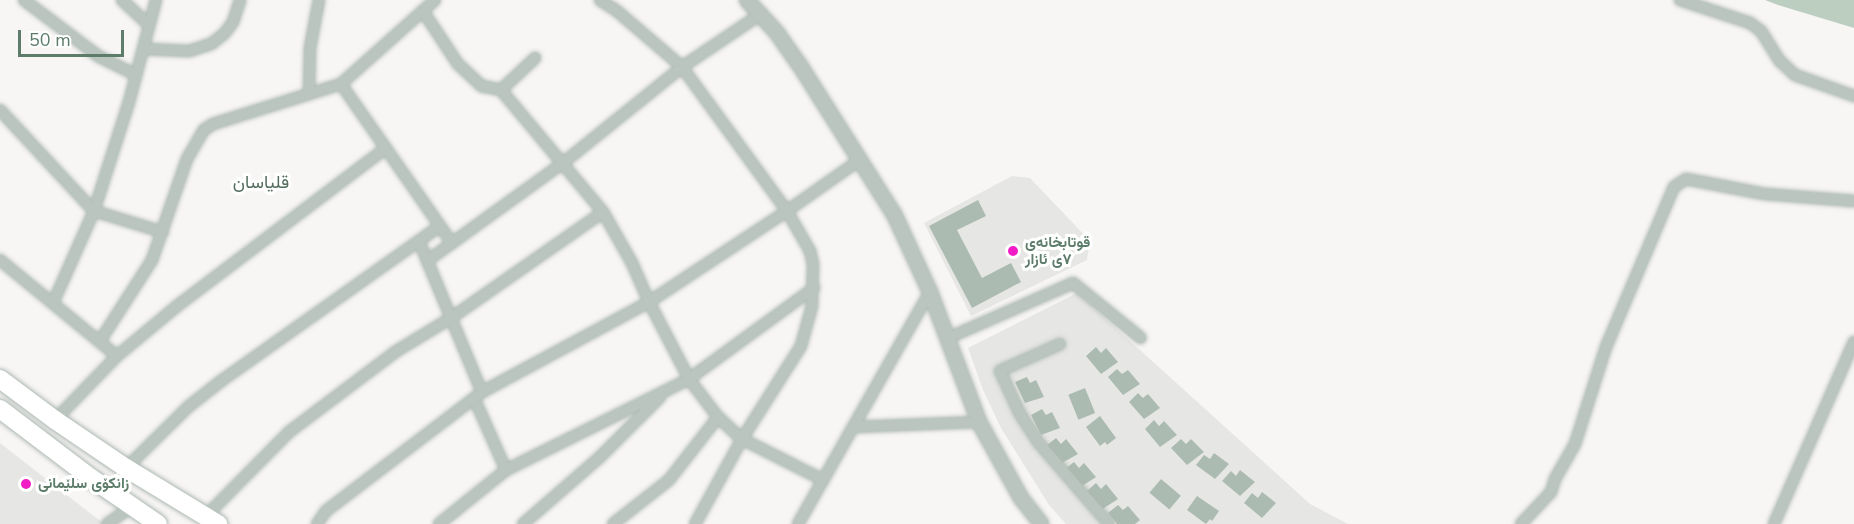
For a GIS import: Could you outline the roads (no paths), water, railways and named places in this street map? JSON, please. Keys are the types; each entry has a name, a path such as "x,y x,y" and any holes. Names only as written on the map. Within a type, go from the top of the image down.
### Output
{"main road":[{"path":"0,379 126,468 212,520"},
{"path":"0,409 131,507 158,524"}],"street":[{"path":"24,0 98,56 136,75"},
{"path":"122,0 148,24"},
{"path":"52,303 94,211 136,75 156,0"},
{"path":"143,49 189,51 212,44 233,22 240,0"},
{"path":"309,94 310,48 319,0"},
{"path":"100,341 140,281 163,232 187,159 204,130 213,124 341,84 435,0"},
{"path":"600,0 617,11 682,68 788,211 810,251 814,288 808,325 801,346 742,439 695,524"},
{"path":"747,0 794,56 894,214 930,291 979,422 1021,498 1041,524"},
{"path":"1680,0 1750,23 1761,31 1780,61 1795,75 1854,96"},
{"path":"423,11 458,64 482,86 501,90 603,212 632,263 649,302 689,379 718,417 742,439 823,480"},
{"path":"428,261 562,163 682,68 761,14"},
{"path":"501,90 535,58"},
{"path":"341,84 452,243"},
{"path":"0,110 94,211 163,232"},
{"path":"55,420 117,356 177,306 386,148"},
{"path":"317,524 326,511 478,395 649,302 788,211 861,159"},
{"path":"1521,524 1551,492 1555,479 1575,444 1606,347 1674,187 1686,179 1765,194 1854,201"},
{"path":"212,520 289,432 394,352 451,318 603,212"},
{"path":"126,468 188,407 221,381 440,226"},
{"path":"419,241 451,318 506,470"},
{"path":"0,260 117,356"},
{"path":"948,338 1073,283 1142,338"},
{"path":"439,524 506,470 689,379 814,288"},
{"path":"798,524 930,291"},
{"path":"1774,524 1854,342"},
{"path":"1060,344 1000,371 1020,414 1038,442 1109,524"},
{"path":"522,524 600,457 666,390"},
{"path":"613,524 669,480 718,417"},
{"path":"853,427 979,422"},
{"path":"107,524 131,507"}],"place":[{"name":"قوتابخانەی ٧ی ئازار","path":"1013,251"},
{"name":"زانکۆی سلێمانی","path":"26,484"}],"district":[{"name":"قلياسان","path":"261,182"}]}
